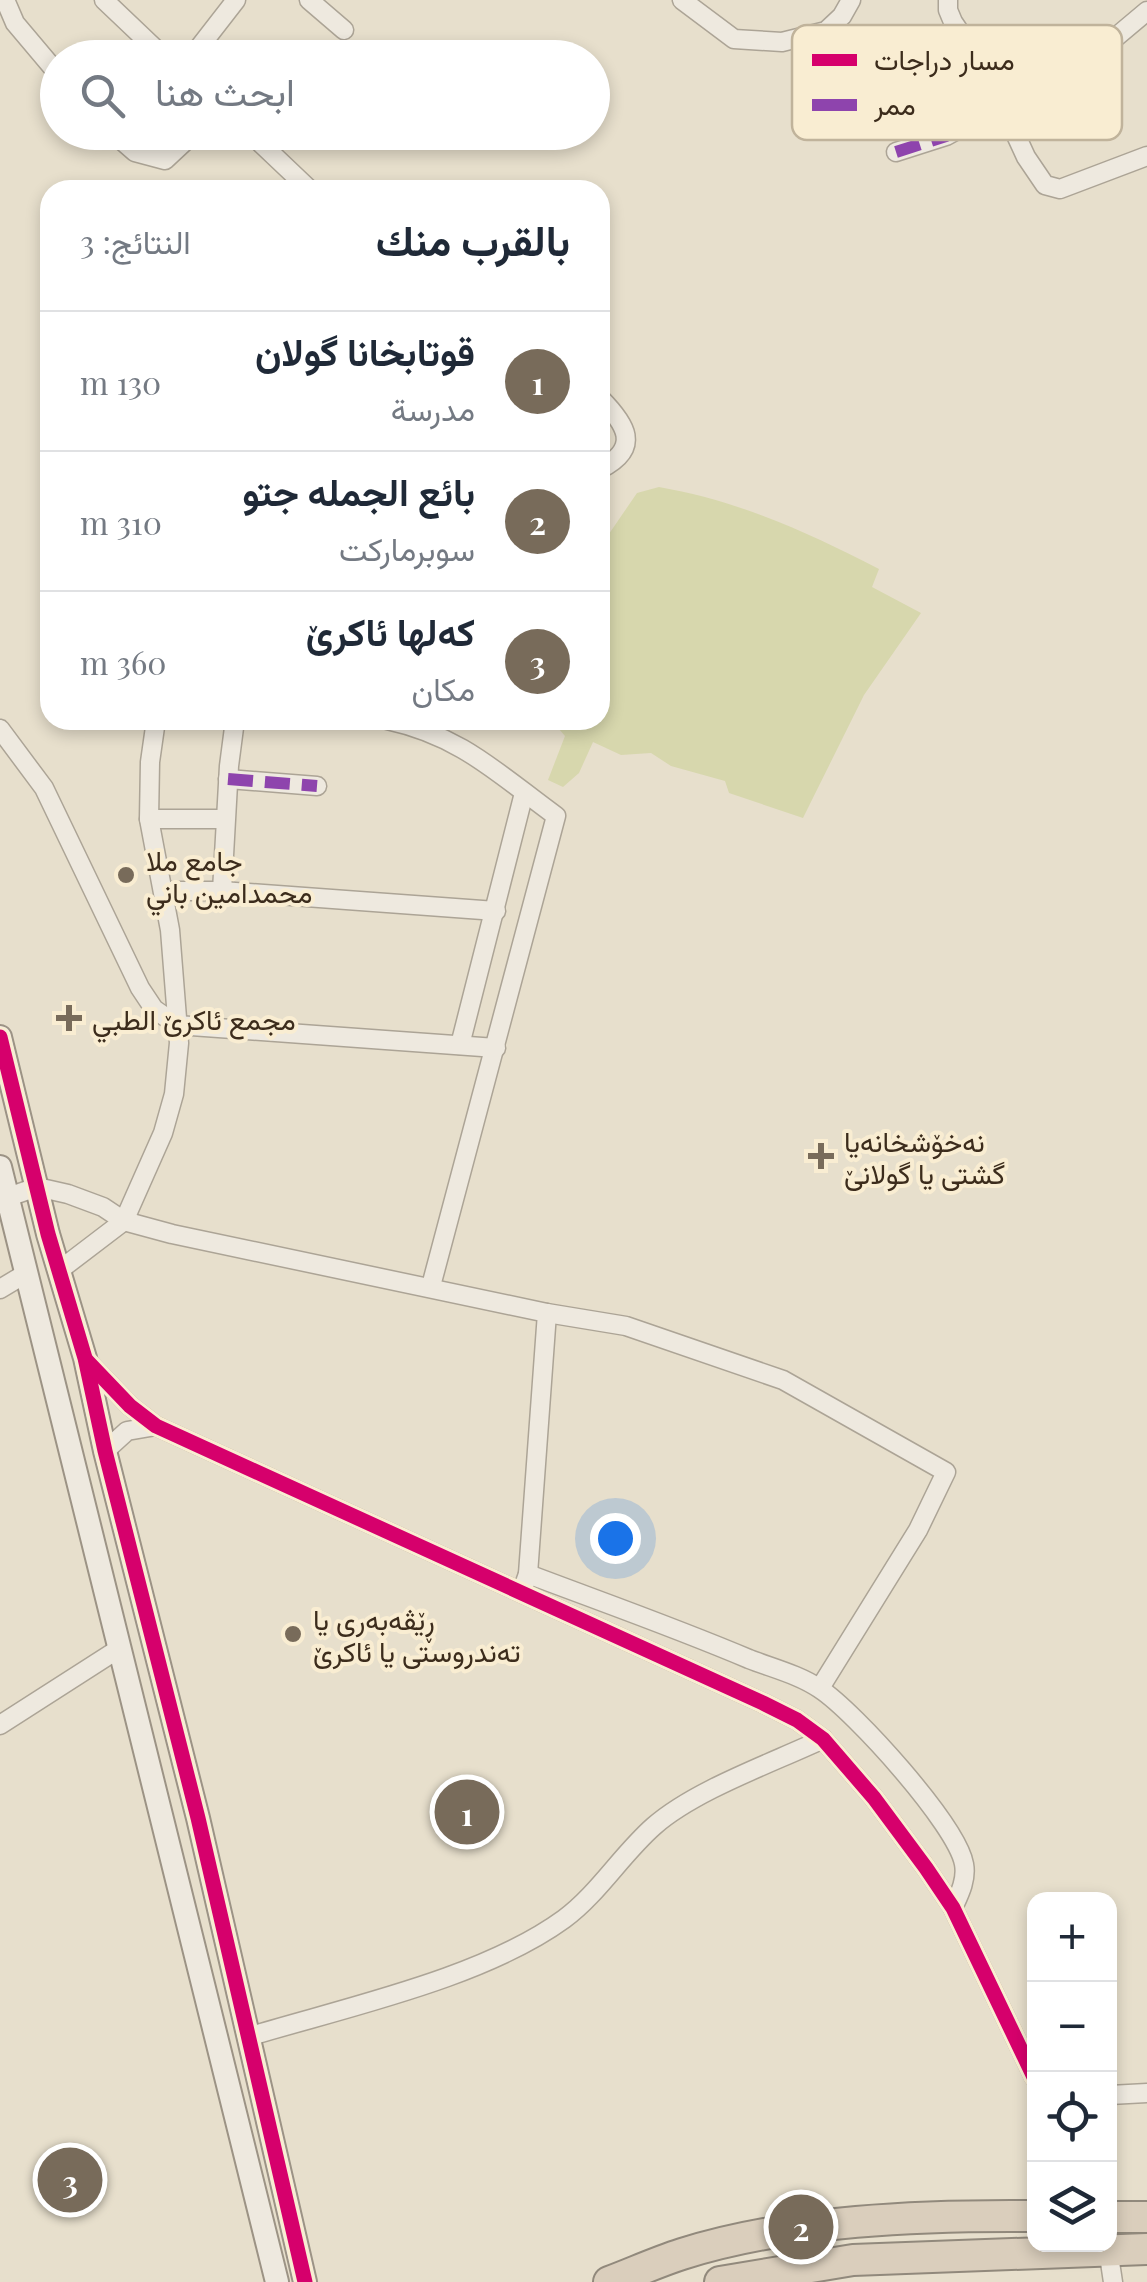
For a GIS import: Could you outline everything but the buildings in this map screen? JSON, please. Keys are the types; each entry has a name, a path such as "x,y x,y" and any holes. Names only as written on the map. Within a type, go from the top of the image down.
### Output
{"highway":[{"path":"610,2282 684,2254 783,2232 931,2215 1027,2216"},
{"path":"1117,2217 1147,2217"},
{"path":"1117,2249 1147,2248"},
{"path":"720,2282 853,2260 1038,2252"}],"street":[{"path":"104,0 146,40"},
{"path":"205,40 236,0"},
{"path":"309,0 344,30"},
{"path":"682,0 734,40 792,40"},
{"path":"831,25 851,0"},
{"path":"948,0 955,25"},
{"path":"5,2 15,23 40,53"},
{"path":"1122,32 1147,11"},
{"path":"896,152 934,140"},
{"path":"1018,140 1037,175 1051,188 1060,190 1147,156"},
{"path":"133,150 165,160 176,150"},
{"path":"268,150 299,180"},
{"path":"610,409 622,422 627,436 626,445 610,463"},
{"path":"0,729 44,788 140,988 154,1009 178,1025 496,1048"},
{"path":"61,1269 124,1221 171,1107 178,1064 178,1025 165,891 149,819 155,730"},
{"path":"222,891 234,730"},
{"path":"426,730 473,752 556,816 431,1286"},
{"path":"228,779 317,786"},
{"path":"460,1045 524,793"},
{"path":"149,819 226,820"},
{"path":"165,891 222,891 496,911"},
{"path":"0,1037 85,1358 105,1452 198,1818 305,2282"},
{"path":"0,1167 276,2282"},
{"path":"8,1196 37,1187 103,1207 124,1221 238,1248 626,1326 783,1380 946,1472 918,1530 820,1688"},
{"path":"0,1289 25,1274"},
{"path":"525,1583 547,1313"},
{"path":"85,1358 130,1406 156,1426 395,1537 525,1583 684,1632 820,1688 932,1805 956,1843 965,1866 953,1908"},
{"path":"105,1452 126,1431 156,1426"},
{"path":"525,1583 797,1720 823,1739 874,1798 953,1908 1032,2072"},
{"path":"0,1725 120,1648"},
{"path":"251,2036 470,1969 525,1941 565,1919 654,1826 682,1806 823,1739"},
{"path":"163,1826 198,1818"},
{"path":"1117,2095 1147,2093"},
{"path":"1109,2252 1114,2282"}],"green space":[{"path":"659,487 772,519 879,569 872,587 921,613 864,695 803,818 729,793 725,781 671,766 651,753 621,755 593,742 579,773 563,787 548,780 565,736 560,730 610,730 610,532 637,493"}],"marked path":[{"path":"896,152 934,140"},
{"path":"228,779 317,786"}],"cycle path":[{"path":"0,1037 48,1234 85,1358 198,1818 305,2282"},
{"path":"86,1360 130,1406 156,1426 763,1703 823,1739 874,1798 953,1908 1032,2072"}],"place":[{"name":"جامع ملا محمدامين باني","path":"126,875"},
{"name":"مجمع ئاکرێ الطبي","path":"69,1018"},
{"name":"نەخۆشخانەیا گشتی یا گولانێ","path":"821,1156"},
{"name":"ڕێڤەبەری یا تەندروستی یا ئاکرێ","path":"293,1634"},
{"name":"قوتابخانا گولان","path":"467,1812"},
{"name":"کەلها ئاکرێ","path":"70,2180"},
{"name":"بائع الجملە جتو","path":"801,2227"}]}
